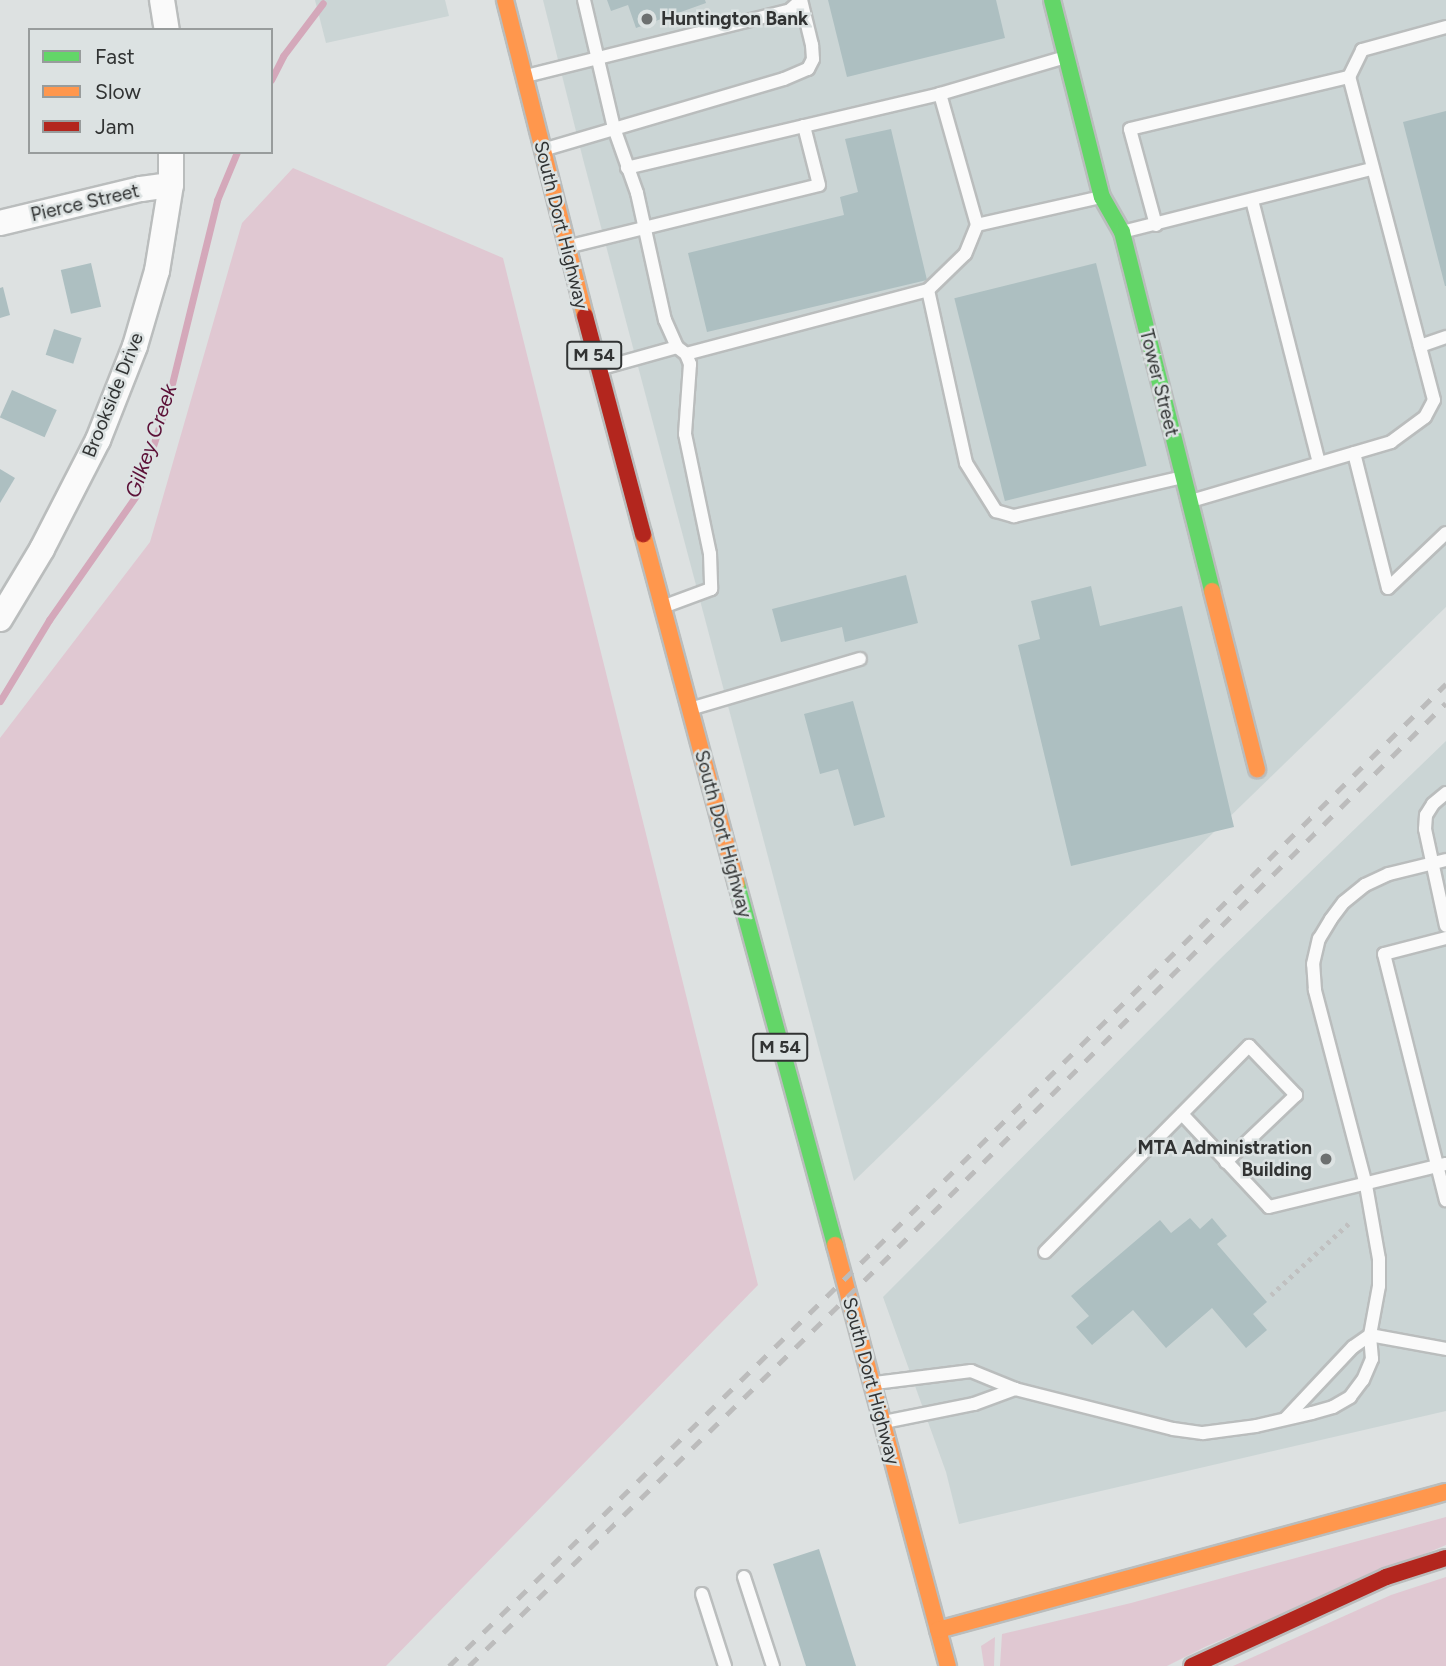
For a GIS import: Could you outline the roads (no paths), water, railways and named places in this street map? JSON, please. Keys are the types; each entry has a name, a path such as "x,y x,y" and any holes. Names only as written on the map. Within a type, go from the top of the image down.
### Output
{"main road":[{"name":"South Dort Highway","path":"505,0 598,369 948,1666"},
{"name":"Tower Street","path":"1052,0 1102,197 1122,232 1257,769"},
{"path":"938,1630 1446,1492"},
{"path":"1192,1666 1386,1577 1446,1558"}],"street":[{"path":"162,0 167,28"},
{"name":"Brookside Drive","path":"1,614 42,549 98,440 131,358 157,271 171,185 171,154"},
{"name":"Pierce Street","path":"0,223 141,189 171,185"}],"lane":[{"path":"584,0 614,128 644,227 665,320 682,351 691,386 685,435 710,554 711,589 662,607"},
{"path":"524,76 790,10 801,0 813,45 813,59 808,69 785,79 542,150"},
{"path":"1189,502 1391,442 1425,417 1434,400 1371,169 1349,77 1362,50 1446,27"},
{"path":"628,168 940,94 1066,57"},
{"path":"1156,225 1130,129 1349,77"},
{"path":"598,369 928,290 965,254 977,225 940,94"},
{"path":"567,247 819,185 804,126"},
{"path":"1122,232 1371,169"},
{"path":"977,225 1102,197"},
{"path":"1252,200 1320,463"},
{"path":"928,290 966,463 996,511 1014,516 1183,477"},
{"path":"1420,345 1446,337"},
{"path":"1354,453 1388,588 1446,533"},
{"path":"689,709 860,659"},
{"path":"1446,793 1433,804 1426,815 1446,926"},
{"path":"871,1384 971,1371 1015,1388 1173,1429 1203,1433 1256,1426 1333,1407 1350,1396 1363,1380 1371,1359 1370,1335 1379,1286 1379,1259 1366,1185 1315,990 1313,964 1320,939 1344,902 1365,885 1389,874 1446,860"},
{"path":"1446,939 1384,954 1442,1165 1446,1200"},
{"path":"1045,1252 1249,1046 1296,1095 1226,1162"},
{"path":"1182,1114 1269,1207 1442,1165"},
{"path":"1286,1418 1353,1348 1370,1335 1446,1349"},
{"path":"882,1422 974,1404 1015,1388"},
{"path":"744,1577 773,1666"},
{"path":"702,1594 725,1666"}],"waterway":[{"name":"Gilkey Creek","path":"273,76 283,56 323,3"},
{"name":"Gilkey Creek","path":"0,701 49,620 138,493 169,396 217,200 236,154"}],"railway":[{"path":"449,1666 1446,684"},
{"path":"469,1666 881,1264 1446,703"}],"place":[{"name":"Huntington Bank","path":"647,19"},
{"name":"MTA Administration Building","path":"1326,1159"}]}
